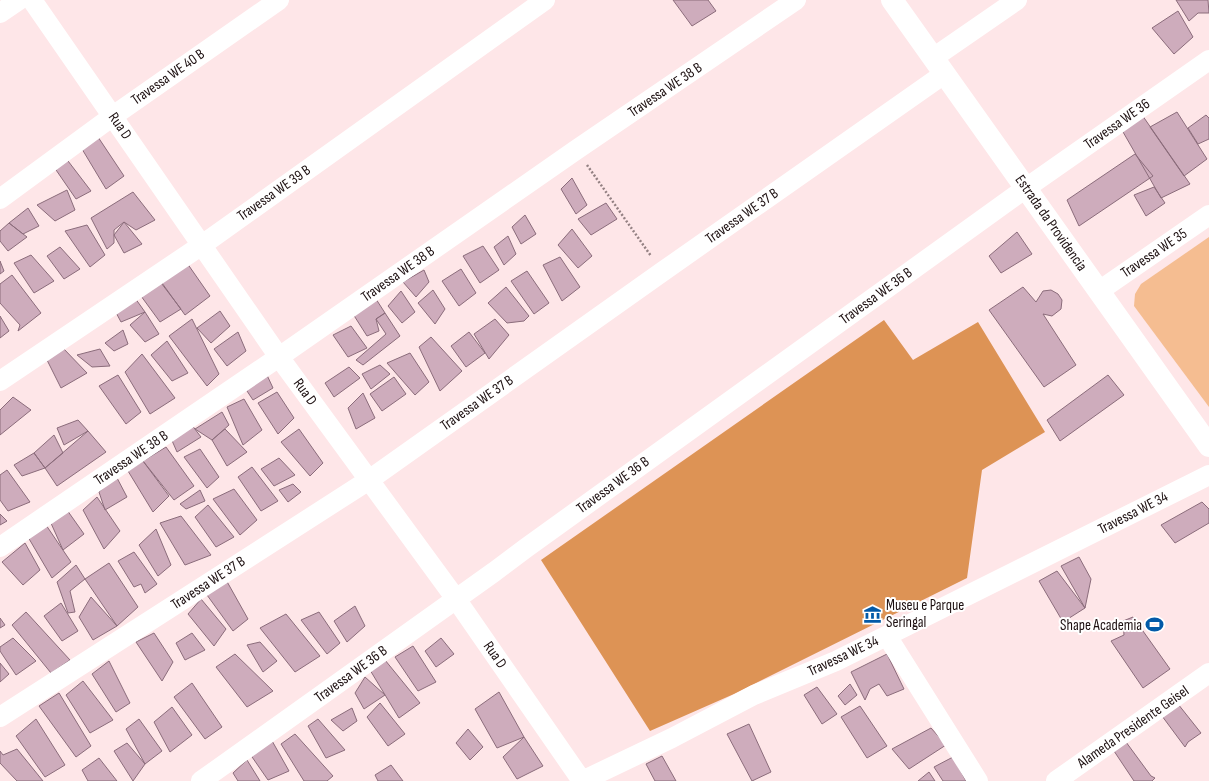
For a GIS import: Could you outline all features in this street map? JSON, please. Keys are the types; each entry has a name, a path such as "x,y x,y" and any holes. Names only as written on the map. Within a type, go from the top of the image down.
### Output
{"main road":[{"name":"Estrada da Providencia","path":"892,0 1209,446"}],"street":[{"path":"0,13 19,0"},
{"name":"Rua D","path":"32,0 279,357 456,599 582,781"},
{"name":"Travessa WE 40 B","path":"0,198 113,116 279,0"},
{"name":"Travessa WE 39 B","path":"0,381 202,245 545,0"},
{"name":"Travessa WE 38 B","path":"0,547 279,357 576,150 796,0"},
{"name":"Travessa WE 37 B","path":"0,717 369,480 662,272 939,66 1017,0"},
{"name":"Travessa WE 36","path":"1026,188 1209,60"},
{"name":"Travessa WE 36 B","path":"200,781 494,572 1026,188"},
{"name":"Travessa WE 35","path":"1099,291 1209,215"},
{"name":"Travessa WE 34","path":"582,781 672,738 754,694 836,661 1209,475"},
{"path":"887,636 978,781"},
{"name":"Alameda Presidente Geisel","path":"1056,781 1209,673"}],"path":[{"path":"576,150 662,272"}],"shaded area":[{"path":"1209,237 1209,407 1134,306 1135,294 1141,284"},
{"path":"884,320 913,360 978,322 1045,432 982,470 967,578 734,694 650,731 541,560"}],"building":[{"path":"673,0 708,0 716,11 692,26"},
{"path":"1176,0 1208,0 1209,13 1198,13 1189,21"},
{"path":"1178,11 1193,37 1174,54 1152,28"},
{"path":"1140,112 1190,184 1161,198 1119,125"},
{"path":"1177,112 1207,159 1184,176 1150,127"},
{"path":"1206,115 1209,118 1209,139 1198,144 1188,128"},
{"path":"96,134 124,176 106,189 82,149"},
{"path":"1135,154 1153,176 1079,226 1067,200"},
{"path":"65,157 91,191 76,199 54,167"},
{"path":"572,178 587,205 576,214 561,189"},
{"path":"1154,187 1165,203 1146,216 1134,195"},
{"path":"67,190 75,210 55,221 37,205"},
{"path":"133,192 155,220 136,230 124,222 114,230 114,243 107,249 91,218"},
{"path":"606,203 617,219 591,235 578,219"},
{"path":"28,208 39,226 23,234 9,223"},
{"path":"525,215 536,234 521,244 512,227"},
{"path":"124,222 142,244 124,253 114,235"},
{"path":"9,223 27,237 8,251 0,241 0,231"},
{"path":"87,225 105,255 90,267 65,231"},
{"path":"572,229 592,256 578,268 558,245"},
{"path":"1017,232 1032,254 1001,273 989,256"},
{"path":"508,236 516,254 504,265 494,247"},
{"path":"483,246 499,270 480,283 463,256"},
{"path":"60,247 80,269 64,279 47,256"},
{"path":"31,255 54,281 34,293 14,263"},
{"path":"560,257 580,287 562,301 543,265"},
{"path":"0,261 4,271 0,274"},
{"path":"187,263 210,296 185,315 162,283"},
{"path":"461,269 476,293 459,306 442,281"},
{"path":"424,270 429,282 416,297 403,282"},
{"path":"527,271 549,303 534,314 511,281"},
{"path":"12,275 41,313 18,331 20,325 0,303 0,284"},
{"path":"155,275 181,309 160,322 141,296"},
{"path":"506,287 529,316 524,321 507,323 488,303"},
{"path":"1023,287 1036,302 1043,291 1051,290 1058,294 1062,300 1061,309 1052,316 1043,314 1076,365 1044,387 989,310"},
{"path":"433,290 445,309 435,324 418,303"},
{"path":"401,291 415,312 402,323 388,306"},
{"path":"135,298 145,312 121,322 112,305"},
{"path":"376,299 385,313 376,319 379,331 367,336 353,314"},
{"path":"220,311 230,326 211,343 197,328"},
{"path":"145,312 159,334 145,342 130,325"},
{"path":"385,313 400,336 363,365 356,360 386,334 376,319"},
{"path":"0,316 9,331 0,338"},
{"path":"192,319 219,374 207,386 169,336"},
{"path":"495,319 509,335 489,359 474,334"},
{"path":"351,326 367,348 348,357 333,335"},
{"path":"123,330 128,344 114,351 105,343"},
{"path":"238,332 246,351 227,366 214,349"},
{"path":"469,332 485,353 466,367 451,346"},
{"path":"431,337 462,371 440,391 419,347"},
{"path":"167,341 188,373 172,381 151,355"},
{"path":"63,348 87,373 61,388 47,360"},
{"path":"100,349 110,366 92,367 77,355"},
{"path":"410,353 429,382 415,395 387,363"},
{"path":"142,354 175,398 150,414 125,372"},
{"path":"380,365 390,374 371,389 362,374"},
{"path":"349,367 360,378 334,397 325,383"},
{"path":"266,373 273,388 253,400 243,385"},
{"path":"118,375 141,412 126,424 99,386"},
{"path":"1108,375 1124,395 1060,441 1047,420"},
{"path":"394,377 406,394 382,411 370,394"},
{"path":"277,392 294,418 278,434 258,403"},
{"path":"363,393 375,418 356,429 348,408"},
{"path":"13,397 31,410 0,435 0,410"},
{"path":"244,399 262,430 243,445 227,407"},
{"path":"222,412 229,425 212,440 195,429"},
{"path":"78,420 88,431 64,445 57,428"},
{"path":"188,420 201,437 177,452 170,436"},
{"path":"225,429 247,452 227,466 212,440"},
{"path":"299,429 323,463 310,476 281,442"},
{"path":"88,431 106,452 57,486 45,468"},
{"path":"54,435 63,453 45,468 34,453"},
{"path":"166,447 194,486 174,500 143,461"},
{"path":"200,449 219,477 207,488 184,457"},
{"path":"34,453 45,468 22,476 14,465"},
{"path":"279,458 295,475 274,486 261,469"},
{"path":"143,461 169,496 153,512 128,471"},
{"path":"252,467 278,501 261,511 238,477"},
{"path":"7,470 30,502 8,511 0,500 0,475"},
{"path":"116,476 127,497 105,510 99,492"},
{"path":"293,484 301,492 288,502 279,490"},
{"path":"234,489 257,520 240,535 213,499"},
{"path":"200,490 205,501 186,509 180,504"},
{"path":"97,497 120,531 104,549 83,510"},
{"path":"1202,502 1209,509 1209,523 1175,543 1161,525"},
{"path":"208,505 234,537 216,547 195,517"},
{"path":"67,510 84,534 63,550 50,521"},
{"path":"0,514 7,521 0,525"},
{"path":"181,516 211,555 185,565 160,523"},
{"path":"46,525 71,562 52,578 28,537"},
{"path":"156,529 171,565 158,576 139,545"},
{"path":"25,543 40,570 23,585 2,562"},
{"path":"134,552 157,584 145,593 141,584 134,587 118,561"},
{"path":"1079,557 1091,579 1085,608 1061,566"},
{"path":"109,563 138,607 117,626 85,579"},
{"path":"76,565 85,579 70,591 75,612 68,613 57,582"},
{"path":"1057,571 1085,608 1063,622 1039,581"},
{"path":"225,578 248,619 233,631 207,595"},
{"path":"91,597 117,626 93,640 79,617"},
{"path":"201,599 226,629 214,646 188,614"},
{"path":"61,603 78,631 62,641 44,616"},
{"path":"355,606 365,626 347,642 334,621"},
{"path":"26,612 70,660 51,673 12,625"},
{"path":"319,612 340,643 327,654 301,620"},
{"path":"286,614 320,656 295,672 260,628"},
{"path":"1133,617 1170,669 1143,688 1111,641 1124,635 1123,621"},
{"path":"0,618 5,625 0,628"},
{"path":"154,633 173,662 162,681 136,642"},
{"path":"192,633 205,650 185,660 176,643"},
{"path":"13,638 36,661 16,675 0,651 0,647"},
{"path":"441,638 454,654 436,667 425,651"},
{"path":"260,642 277,661 263,672 247,645"},
{"path":"413,646 436,682 418,691 395,657"},
{"path":"235,654 273,691 247,707 216,667"},
{"path":"887,654 904,689 887,696 879,684 870,689 865,700 851,672"},
{"path":"385,660 420,703 399,718 370,670"},
{"path":"109,661 130,703 116,712 92,674"},
{"path":"0,663 9,674 0,682"},
{"path":"365,677 385,695 364,709 355,693"},
{"path":"83,681 113,720 90,733 66,695"},
{"path":"192,683 222,727 205,739 174,697"},
{"path":"850,684 857,695 845,705 838,696"},
{"path":"817,687 837,714 822,724 804,695"},
{"path":"499,692 524,737 497,748 475,709"},
{"path":"59,693 91,746 76,757 39,706"},
{"path":"380,703 405,734 388,746 367,717"},
{"path":"1178,704 1201,733 1188,742 1185,747 1162,716"},
{"path":"860,706 887,746 867,758 841,717"},
{"path":"172,707 192,735 170,752 154,722"},
{"path":"352,708 357,721 343,731 331,720"},
{"path":"36,719 65,765 45,777 16,736"},
{"path":"139,719 162,751 145,764 126,729"},
{"path":"318,719 345,750 326,758 308,726"},
{"path":"749,724 771,772 752,781 727,734"},
{"path":"931,728 946,745 909,769 892,749"},
{"path":"468,729 483,747 470,760 456,743"},
{"path":"295,734 333,776 327,781 304,781 281,744"},
{"path":"524,737 543,766 517,779 503,757"},
{"path":"271,739 289,771 268,780 250,754"},
{"path":"1126,742 1151,776 1155,778 1152,781 1134,781 1114,751"},
{"path":"127,743 145,764 133,781 114,751"},
{"path":"17,749 43,781 17,781 0,763 0,751 3,755"},
{"path":"662,756 676,781 655,781 646,764"},
{"path":"953,757 966,781 943,781 934,767"},
{"path":"99,758 117,781 88,781 82,770"},
{"path":"247,760 260,781 238,781 233,773"},
{"path":"391,765 403,781 378,781 375,775"},
{"path":"929,772 935,781 918,781"}],"place":[{"name":"Museu e Parque Seringal","path":"873,614"},
{"name":"Shape Academia","path":"1155,625"}]}
